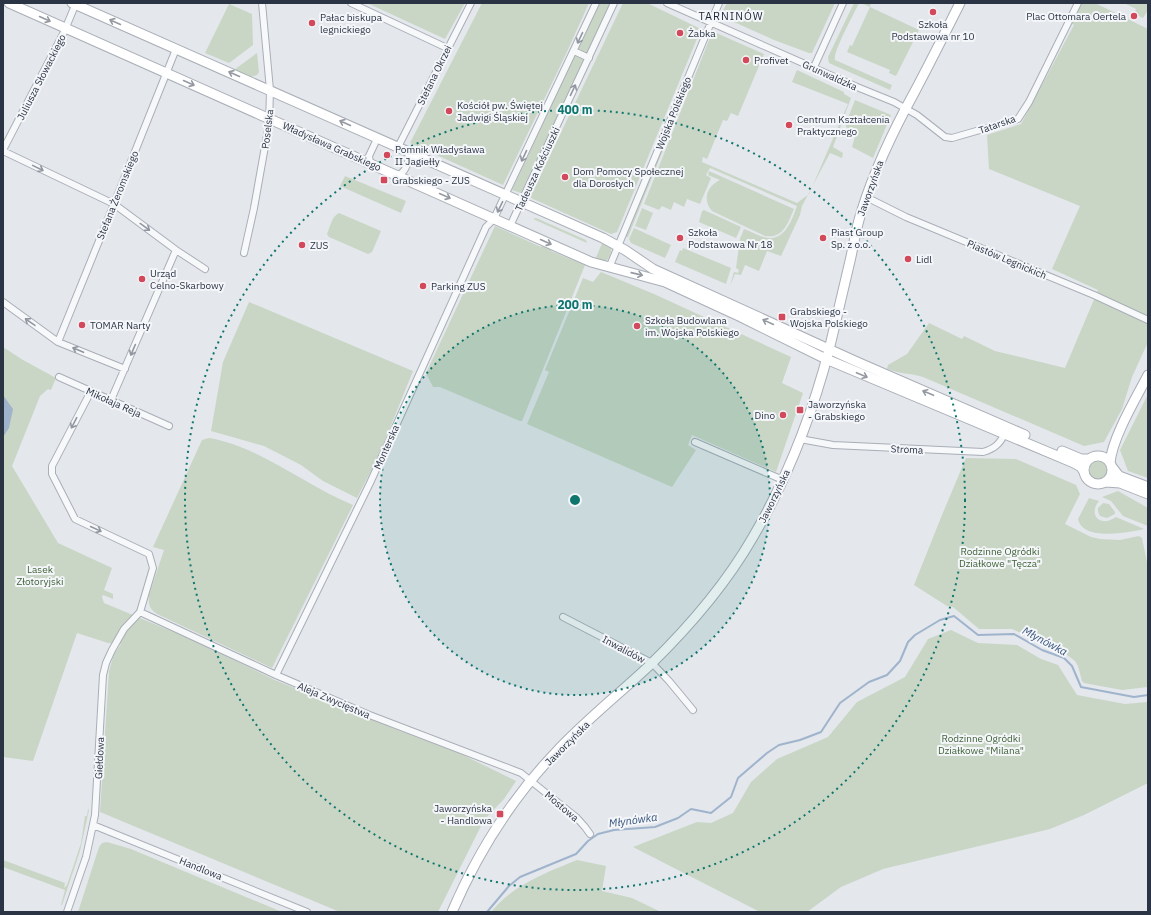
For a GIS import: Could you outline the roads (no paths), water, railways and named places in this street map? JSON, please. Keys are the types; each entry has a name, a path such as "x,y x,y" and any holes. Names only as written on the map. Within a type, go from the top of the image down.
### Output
{"street":[{"name":"Władysława Grabskiego","path":"9,3 588,260 609,268 659,276 1081,459 1089,459"},
{"name":"Władysława Grabskiego","path":"75,3 599,236 618,246 649,267 659,276 826,360 916,398 1005,433 1074,463 1084,472"},
{"name":"Juliusza Słowackiego","path":"3,150 66,28 75,3"},
{"name":"Poselska","path":"244,253 254,208 269,118 270,90 262,3"},
{"path":"350,3 447,48"},
{"name":"Stefana Okrzei","path":"398,147 471,3"},
{"name":"Tadeusza Kościuszki","path":"494,219 596,3"},
{"name":"Tadeusza Kościuszki","path":"510,226 614,3"},
{"name":"Grunwaldzka","path":"667,3 905,108"},
{"name":"Wojska Polskiego","path":"609,268 719,3"},
{"path":"814,67 843,3"},
{"name":"Jaworzyńska","path":"452,912 490,838 531,781 569,739 652,663 692,620 733,568 756,532 783,480 800,439 826,360 857,226 866,197 889,140 960,3"},
{"name":"Tatarska","path":"905,108 925,120 945,137 952,138 1018,119 1029,102 1078,3"},
{"name":"Stefana Żeromskiego","path":"58,342 176,49"},
{"path":"574,51 589,58"},
{"path":"370,163 368,156 376,141 380,139"},
{"path":"3,150 114,204 176,250 205,269"},
{"path":"396,175 404,171 410,156 408,152"},
{"name":"Piastów Legnickich","path":"866,197 906,217 1094,295 1148,320"},
{"name":"Monterska","path":"276,675 370,483 486,227 494,219"},
{"path":"111,400 176,250"},
{"path":"3,302 58,342 125,368"},
{"path":"1148,375 1119,431 1105,450 1098,456 1089,459 1085,465 1084,472 1086,478 1092,483 1120,483 1148,494"},
{"name":"Mikołaja Reja","path":"59,377 170,426"},
{"path":"96,393 88,394 52,466 52,474 75,519 149,554 153,568 140,612"},
{"path":"1106,482 1112,475 1112,453 1119,431"},
{"name":"Stroma","path":"800,439 833,445 983,452 994,449 1005,433"},
{"path":"695,442 783,480"},
{"path":"1098,456 1105,458 1119,476 1148,487"},
{"name":"Aleja Zwycięstwa","path":"140,612 276,675 367,714 521,773 531,781"},
{"name":"Giełdowa","path":"67,912 86,857 94,825 97,800 104,669 108,656 124,629 140,612"},
{"name":"Inwalidów","path":"563,617 652,663 694,710"},
{"name":"Mostowa","path":"531,781 576,817 590,834"},
{"name":"Handlowa","path":"94,825 307,912"}],"water":[{"path":"3,395 13,409 9,428 3,437"}],"waterway":[{"name":"Młynówka","path":"487,912 509,886 520,877 576,854 588,841 598,834 614,830 655,827 678,818 691,809 711,813 731,797 738,778 767,753 779,745 800,740 821,732 840,703 869,682 887,675 900,661 908,642 915,635 940,620 954,616 978,635 1014,634 1042,650 1064,658 1072,666 1081,687 1134,697 1148,695"}],"place":[{"name":"Szkoła Podstawowa nr 10","path":"933,12"},
{"name":"Plac Ottomara Oertela","path":"1134,16"},
{"name":"Pałac biskupa legnickiego","path":"312,23"},
{"name":"Żabka","path":"680,33"},
{"name":"Profivet","path":"746,60"},
{"name":"Kościół pw. Świętej Jadwigi Śląskiej","path":"449,111"},
{"name":"Centrum Kształcenia Praktycznego","path":"789,125"},
{"name":"Pomnik Władysława II Jagiełły","path":"387,155"},
{"name":"Dom Pomocy Społecznej dla Dorosłych","path":"565,177"},
{"name":"Grabskiego - ZUS","path":"384,180"},
{"name":"Szkoła Podstawowa Nr 18","path":"680,238"},
{"name":"Piast Group Sp. z o.o.","path":"823,238"},
{"name":"ZUS","path":"302,245"},
{"name":"Lidl","path":"908,259"},
{"name":"Urząd Celno-Skarbowy","path":"142,279"},
{"name":"Parking ZUS","path":"423,286"},
{"name":"Grabskiego - Wojska Polskiego","path":"782,317"},
{"name":"TOMAR Narty","path":"82,325"},
{"name":"Szkoła Budowlana im. Wojska Polskiego","path":"637,326"},
{"name":"Jaworzyńska - Grabskiego","path":"800,410"},
{"name":"Dino","path":"783,415"},
{"name":"Jaworzyńska - Handlowa","path":"500,814"}],"district":[{"name":"TARNINÓW","path":"731,16"}],"park label":[{"name":"Rodzinne Ogródki Działkowe \"Tęcza\"","path":"1000,556"},
{"name":"Lasek Złotoryjski","path":"40,574"},
{"name":"Rodzinne Ogródki Działkowe \"Milana\"","path":"981,744"}]}
